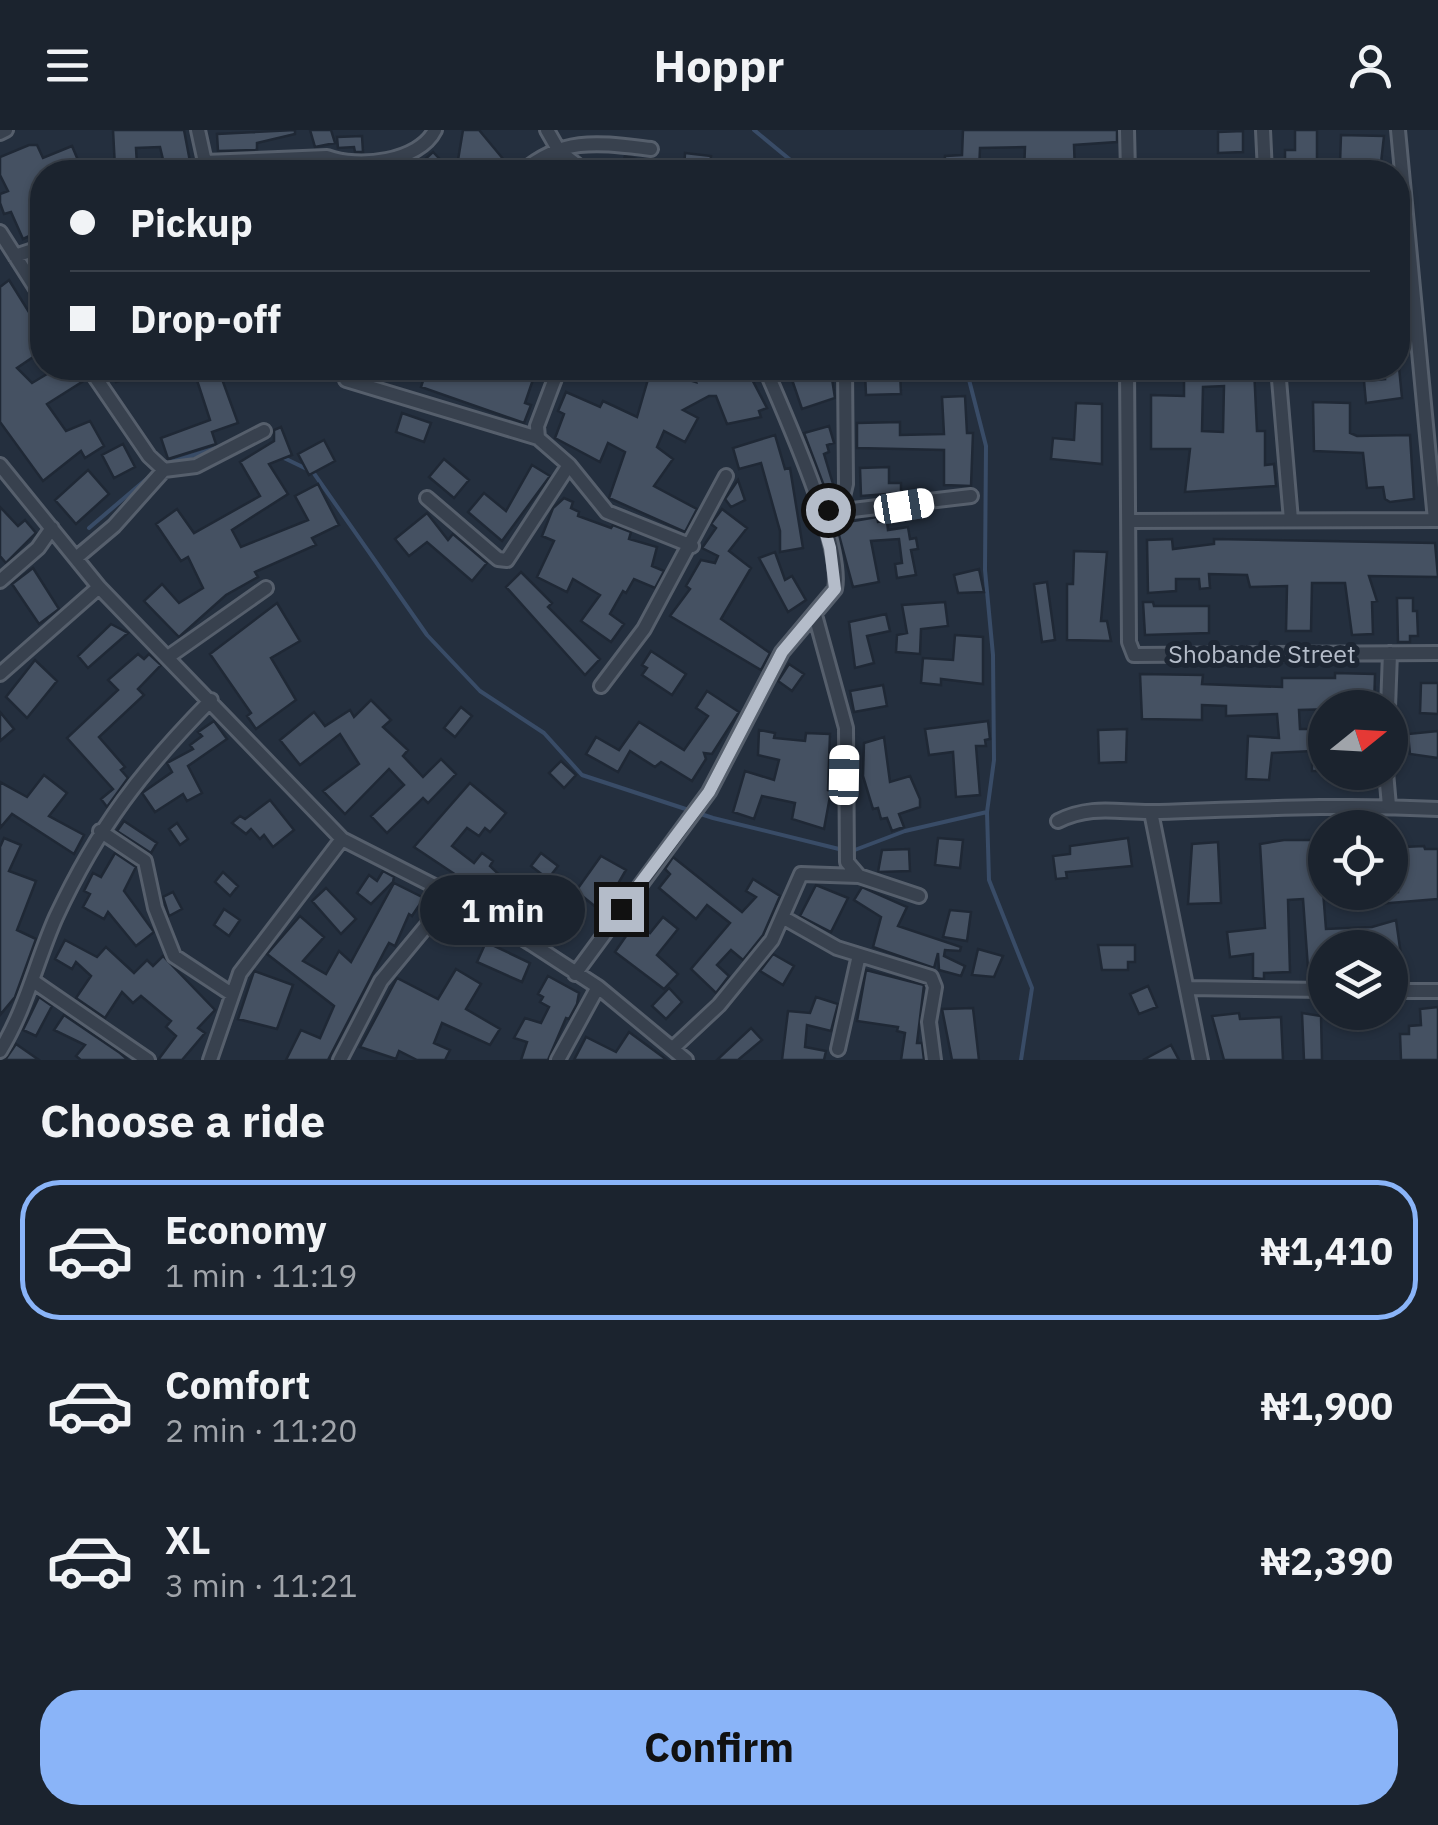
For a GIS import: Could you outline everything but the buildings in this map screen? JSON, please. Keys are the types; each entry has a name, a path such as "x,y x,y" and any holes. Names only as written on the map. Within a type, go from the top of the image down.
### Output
{"street":[{"path":"198,130 204,160"},
{"path":"381,160 425,145 435,130"},
{"path":"547,130 559,150 571,160"},
{"path":"1127,130 1128,160"},
{"path":"1262,130 1264,160"},
{"path":"1398,130 1401,160"},
{"path":"537,160 547,152 590,142 651,149"},
{"path":"290,160 332,160"},
{"path":"0,232 30,279"},
{"path":"1130,521 1437,520 1410,250"},
{"path":"15,256 30,251"},
{"path":"97,380 149,456 164,470"},
{"path":"346,380 538,438 569,465 607,512 692,546"},
{"path":"538,438 537,426 554,380"},
{"path":"576,974 709,792 782,652 816,615 836,580 820,513 770,380"},
{"path":"820,513 842,501 846,484 845,380"},
{"name":"Shobande Street","path":"1127,380 1129,642 1134,654 1438,653"},
{"path":"1279,380 1291,520"},
{"path":"76,558 114,526 164,470 196,466 264,431"},
{"path":"0,465 99,587 342,839 452,895 598,987 678,1055 772,940 801,874 859,876 919,896"},
{"path":"428,498 498,559 507,560 569,465"},
{"path":"601,686 644,629 692,546 726,476"},
{"path":"820,513 971,496"},
{"path":"0,581 38,548 52,528"},
{"path":"0,674 99,587"},
{"path":"168,657 266,588"},
{"path":"816,615 843,712 847,862 859,876"},
{"path":"1389,690 1390,653"},
{"path":"0,1052 33,980 54,921 100,831 167,744 211,700"},
{"path":"1387,790 1388,806"},
{"path":"1058,821 1103,808 1151,812 1207,807 1438,809"},
{"path":"1151,812 1200,1060"},
{"path":"100,831 144,862 155,908 174,956 193,972 230,992"},
{"path":"210,1060 230,992 240,972 342,839"},
{"path":"340,1060 381,981 452,895"},
{"path":"784,918 858,956 934,981 928,1022 934,1060"},
{"path":"838,1049 858,956"},
{"path":"33,980 148,1060"},
{"path":"558,1060 598,987"},
{"path":"1188,988 1308,990"},
{"path":"1408,991 1438,992"}],"waterway":[{"path":"754,130 790,160"},
{"path":"969,380 986,446 985,570 993,655 994,760 987,812 989,880 1032,988 1021,1060"},
{"path":"165,464 223,446"},
{"path":"282,457 313,472 427,635 480,691 544,733 582,775 713,818 843,850"},
{"path":"89,528 150,476"},
{"path":"852,851 905,831 987,812"}],"route":[{"path":"621,909 709,792 782,652 835,589 830,548 820,513 828,510"}]}
